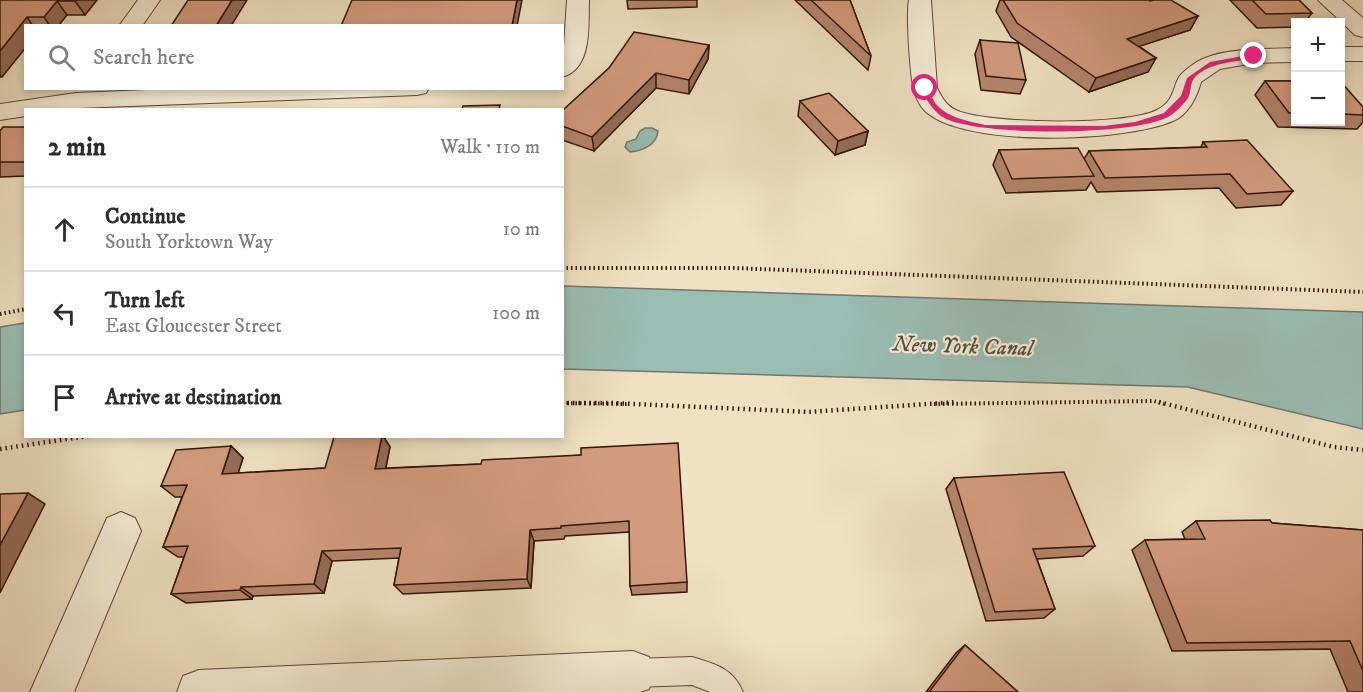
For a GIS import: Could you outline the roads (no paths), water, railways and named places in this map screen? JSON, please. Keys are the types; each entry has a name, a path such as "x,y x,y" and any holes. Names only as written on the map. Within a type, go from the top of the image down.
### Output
{"street":[{"path":"131,24 149,0"},
{"path":"564,69 568,66 573,55 578,0"},
{"path":"920,0 925,88 932,104 947,116 985,127 1104,129 1135,124 1166,115 1185,97 1190,79 1213,63 1254,56 1291,55"},
{"path":"1329,0 1363,30"},
{"path":"1345,54 1363,54"},
{"path":"0,112 80,94 305,90"},
{"path":"52,692 121,531"},
{"path":"199,692 462,686 633,673"}],"lane":[{"path":"633,673 693,671 717,678 729,692"}],"water":[{"path":"645,128 658,131 655,140 644,149 630,152 625,147 627,142 636,139 640,131"},
{"name":"New York Canal","path":"564,286 1363,312 1363,429 1188,387 564,369"},
{"path":"24,323 24,410 0,414 0,327"}]}
